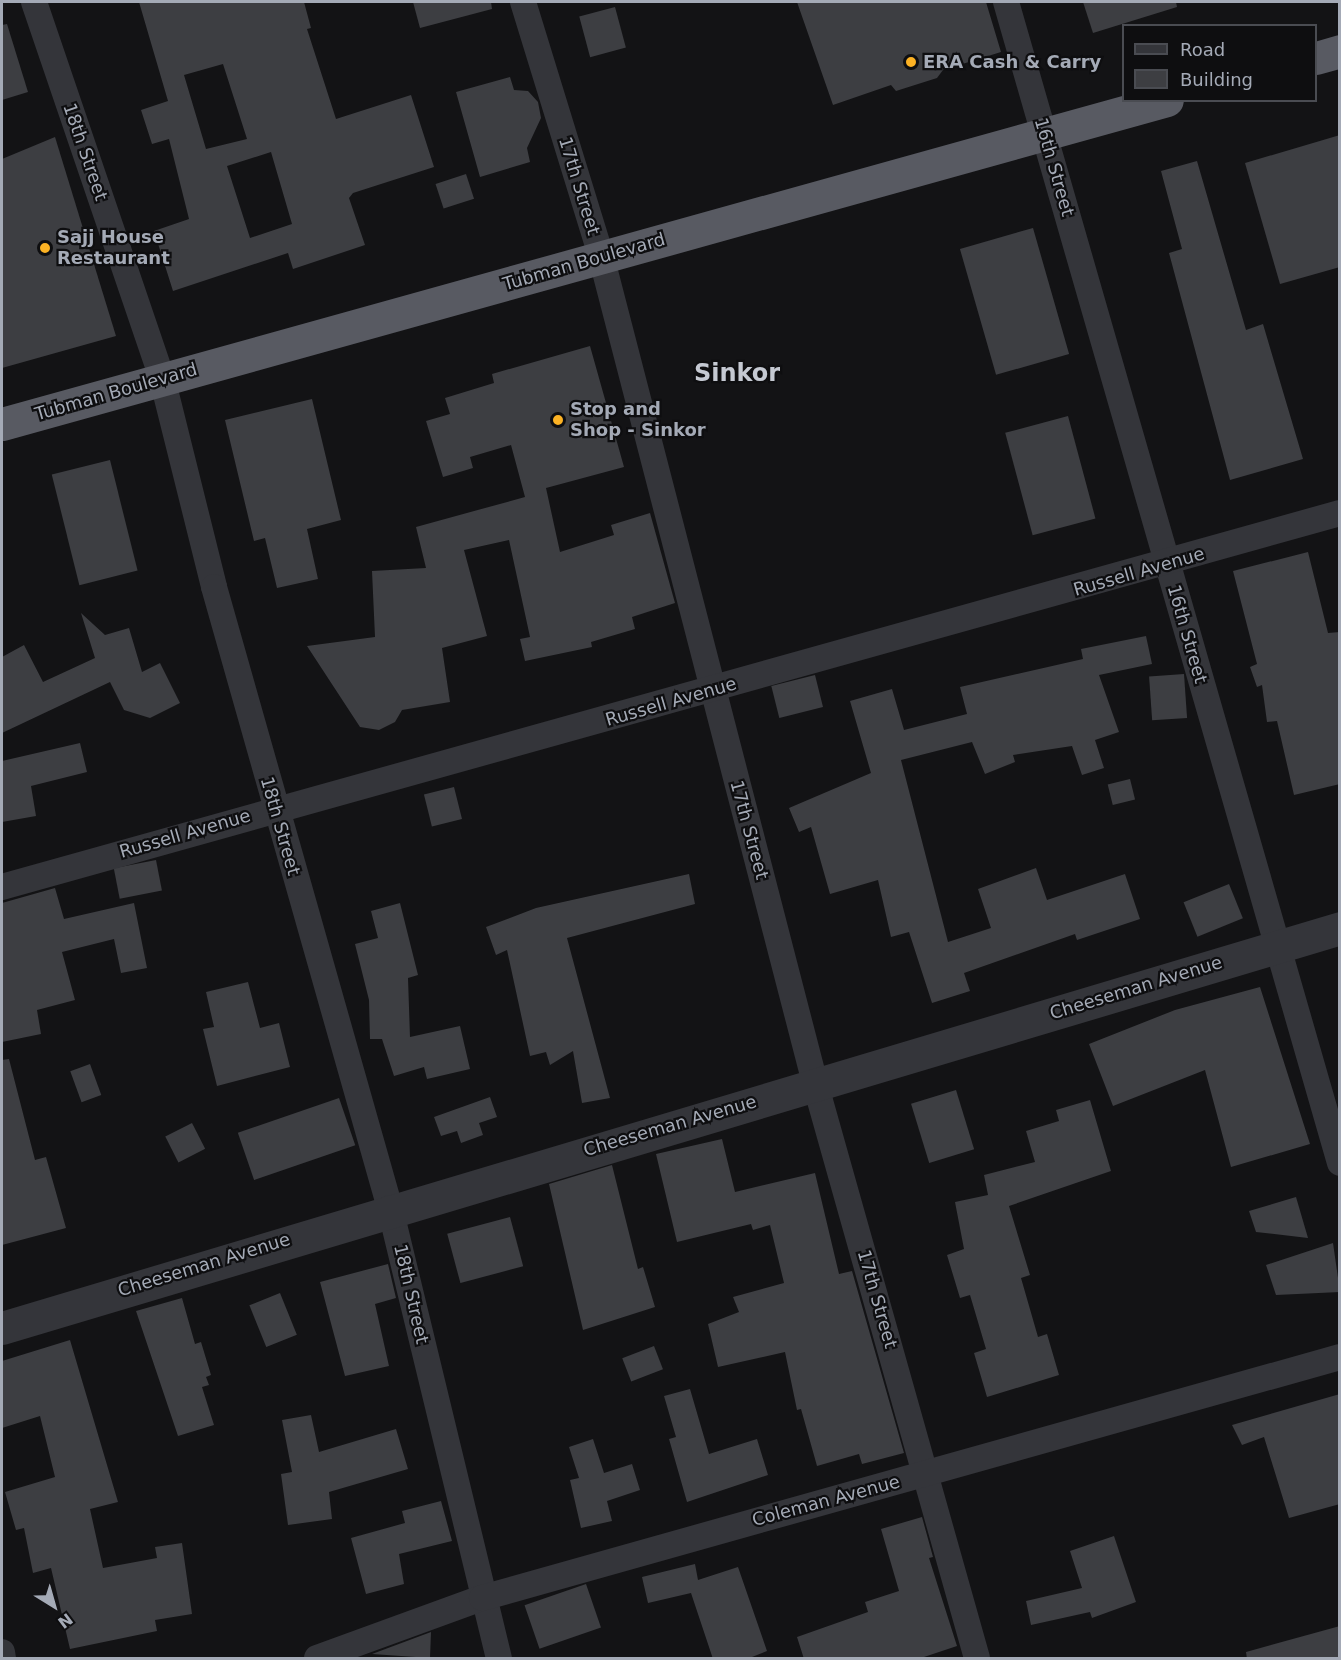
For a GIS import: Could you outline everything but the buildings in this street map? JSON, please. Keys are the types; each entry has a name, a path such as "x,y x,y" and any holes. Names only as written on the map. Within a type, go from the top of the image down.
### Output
{"highway":[{"path":"1317,58 1340,51"},
{"name":"Tubman Boulevard","path":"2,424 1160,102"}],"street":[{"name":"18th Street","path":"33,2 162,378 275,807 390,1208 482,1598 499,1659"},
{"name":"17th Street","path":"523,2 601,256 815,1083 978,1659"},
{"name":"16th Street","path":"1006,2 1340,1163"},
{"name":"Russell Avenue","path":"2,887 275,807 713,690 1167,564 1340,513"},
{"name":"Cheeseman Avenue","path":"2,1328 390,1208 1340,928"},
{"name":"Coleman Avenue","path":"317,1659 482,1598 1340,1357"},
{"path":"2,1652 3,1659"}],"place":[{"name":"ERA Cash & Carry","path":"911,62"},
{"name":"Sajj House Restaurant","path":"45,248"},
{"name":"Stop and Shop - Sinkor","path":"558,420"}],"district":[{"name":"Sinkor","path":"737,374"}]}
